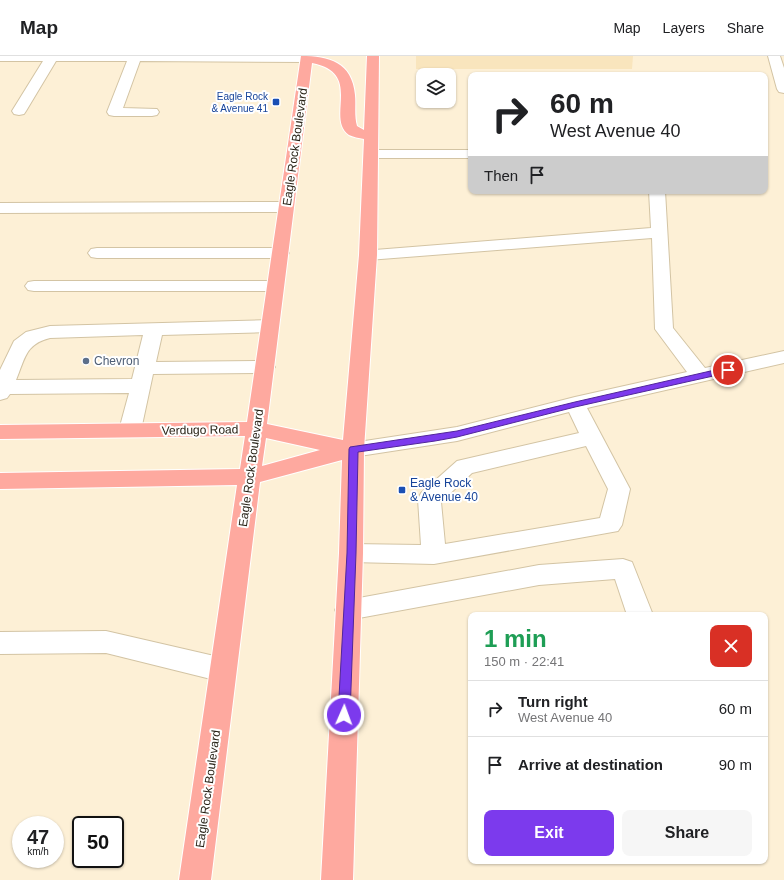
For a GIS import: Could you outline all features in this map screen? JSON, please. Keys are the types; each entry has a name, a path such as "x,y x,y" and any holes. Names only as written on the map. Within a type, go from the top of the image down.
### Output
{"main road":[{"path":"337,880 348,610 352,553 353,449 368,255 373,56"},
{"path":"307,57 325,62 338,70 347,83 349,91 348,121 354,131 371,145"},
{"name":"Eagle Rock Boulevard","path":"196,880 223,670 307,57"},
{"name":"Verdugo Road","path":"0,432 257,429 353,449"},
{"path":"0,481 250,477 353,449"}],"street":[{"path":"0,56 307,57"},
{"path":"774,56 784,88"},
{"path":"19,111 52,57"},
{"path":"135,57 114,112 152,112"},
{"path":"371,145 468,154"},
{"path":"657,194 664,329 700,376"},
{"path":"0,208 286,207"},
{"path":"368,255 660,232"},
{"path":"97,253 280,253"},
{"path":"34,286 275,286"},
{"path":"265,367 1,390 21,345 33,336 50,332 270,326"},
{"path":"130,430 154,329"},
{"path":"353,449 457,434 575,404 784,358"},
{"path":"352,553 434,554 610,525 620,489 575,404"},
{"path":"457,434 464,455 465,467"},
{"path":"434,554 429,499 465,467 592,437"},
{"path":"348,610 539,575 623,569 639,612"},
{"path":"0,642 106,642 223,670"}],"shaded area":[{"path":"416,56 633,56 632,69 416,68"}],"place":[{"name":"Eagle Rock & Avenue 41","path":"276,102"},
{"name":"Chevron","path":"86,361"},
{"name":"Eagle Rock & Avenue 40","path":"402,490"}],"route":[{"path":"344,715 352,553 353,449 457,434 575,404 728,370"}]}
